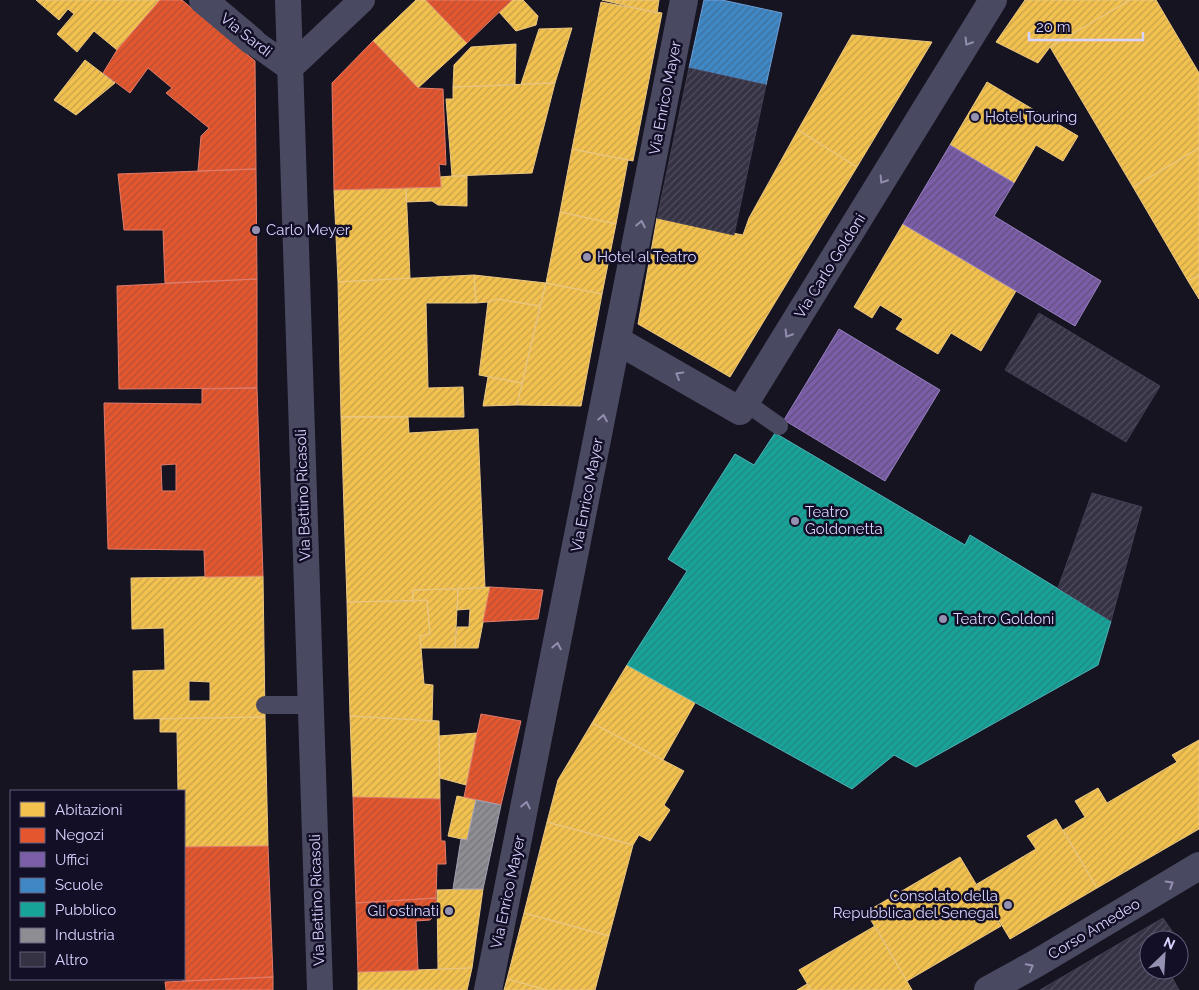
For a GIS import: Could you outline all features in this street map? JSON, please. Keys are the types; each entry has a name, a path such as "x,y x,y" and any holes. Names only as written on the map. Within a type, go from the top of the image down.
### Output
{"street":[{"name":"Via Sardi","path":"203,0 252,41 290,68"},
{"name":"Via Bettino Ricasoli","path":"288,0 320,990"},
{"path":"290,68 362,0"},
{"name":"Via Enrico Mayer","path":"488,990 684,0"},
{"name":"Via Carlo Goldoni","path":"745,402 993,0"},
{"path":"618,341 740,411 745,402"},
{"name":"Corso Amedeo","path":"997,988 1199,866"}],"lane":[{"path":"745,402 779,426"},
{"path":"265,705 310,705"}],"building: Abitazioni":[{"path":"36,0 160,0 117,50 94,31 77,52 57,34 74,14 68,9 59,20"},
{"path":"416,0 426,0 467,43 418,88 373,41"},
{"path":"512,0 523,0 538,16 536,25 516,31 499,12"},
{"path":"602,0 659,0 657,13"},
{"path":"1025,0 1130,0 1050,47 1038,63 996,42"},
{"path":"1130,0 1156,0 1199,73 1199,148 1133,187 1050,47"},
{"path":"601,2 662,13 633,161 572,149"},
{"path":"572,28 555,83 521,84 539,29"},
{"path":"852,35 932,42 857,167 798,130"},
{"path":"516,44 515,85 453,87 454,65 471,47"},
{"path":"85,60 115,83 76,115 54,100"},
{"path":"987,82 1078,136 1063,161 1036,145 1014,183 950,145"},
{"path":"555,83 532,173 452,176 446,99 453,99 453,87"},
{"path":"798,130 857,167 730,377 638,324 657,218 743,235 749,218"},
{"path":"1199,148 1199,275 1188,281 1133,187"},
{"path":"572,149 628,160 616,224 560,212"},
{"path":"467,176 467,206 438,205 432,201 406,202 406,187 441,187 440,177"},
{"path":"406,187 410,278 338,282 334,190"},
{"path":"560,212 616,224 602,294 546,283"},
{"path":"903,224 1016,291 981,351 951,333 938,354 896,329 903,319 880,305 872,318 854,307"},
{"path":"474,275 546,283 540,306 497,299 476,303"},
{"path":"474,275 476,303 426,303 428,388 463,387 464,417 341,417 338,282"},
{"path":"1199,275 1199,299 1188,281"},
{"path":"546,283 602,294 581,406 517,405"},
{"path":"497,299 540,306 522,383 479,375 488,302"},
{"path":"488,377 522,383 517,405 483,406"},
{"path":"341,417 408,417 409,433 478,429 485,588 413,590 413,601 347,602"},
{"path":"263,576 265,717 134,719 133,671 165,670 164,628 132,629 131,578","holes":["189,681 210,682 210,701 189,701"]},
{"path":"490,587 478,648 455,648 457,627 469,627 470,609 457,610 458,589"},
{"path":"458,589 455,648 421,648 420,636 430,634 427,600 413,601 413,590"},
{"path":"427,600 430,634 420,636 424,684 433,685 432,721 350,716 347,602"},
{"path":"627,665 695,703 663,760 592,723"},
{"path":"350,716 439,721 440,799 353,797"},
{"path":"265,717 268,846 185,847 185,790 178,790 177,732 160,732 160,719"},
{"path":"592,723 684,771 664,805 670,810 650,841 639,835 633,845 547,822 558,780"},
{"path":"477,733 466,785 440,778 439,736"},
{"path":"1199,740 1199,829 1097,888 1063,830 1085,817 1075,801 1098,788 1107,803 1177,762 1172,755"},
{"path":"457,796 476,800 467,840 448,836"},
{"path":"1056,819 1097,888 1010,939 977,884 1036,849 1027,836"},
{"path":"547,822 633,845 609,936 524,913"},
{"path":"960,857 1001,926 907,981 866,912"},
{"path":"483,889 472,968 438,969 437,890"},
{"path":"524,913 609,936 595,990 547,990 507,979"},
{"path":"875,926 912,990 811,990 799,970"},
{"path":"472,968 467,990 358,990 358,972"},
{"path":"507,979 547,990 504,990"},
{"path":"807,984 811,990 797,990"}],"building: Negozi":[{"path":"160,0 182,0 255,61 256,169 198,171 201,136 209,128 166,93 172,88 148,68 130,93 103,73 117,50"},
{"path":"426,0 512,0 467,43"},
{"path":"373,41 418,88 443,89 446,165 439,164 441,187 334,190 332,83"},
{"path":"256,169 257,279 165,283 163,230 124,230 118,174"},
{"path":"257,279 257,388 119,389 117,286"},
{"path":"257,388 263,576 205,577 204,550 108,549 104,403 202,404 202,389","holes":["176,464 176,491 162,491 161,465"]},
{"path":"490,587 543,590 538,619 483,622"},
{"path":"481,714 521,721 501,805 464,797"},
{"path":"353,797 440,799 441,841 445,841 446,864 437,864 436,898 356,903"},
{"path":"268,846 273,977 183,981 185,980 185,847"},
{"path":"436,898 437,912 430,920 416,921 418,970 358,972 356,903"},
{"path":"273,977 273,990 166,990 165,982"}],"building: Uffici":[{"path":"950,145 1014,183 994,216 1101,281 1075,326 903,224"},
{"path":"839,329 940,390 885,481 784,420"}],"building: Scuole":[{"path":"704,0 722,0 782,13 766,85 689,68"}],"building: Pubblico":[{"path":"775,433 965,545 970,535 1111,621 1098,665 916,767 894,755 852,789 627,665 687,571 668,559 735,454 754,465"}],"building: Industria":[{"path":"476,800 501,805 483,889 453,889 461,839 467,840"}],"building: Altro":[{"path":"689,68 766,85 734,235 657,218"},
{"path":"1039,313 1160,386 1126,442 1005,370"},
{"path":"1092,493 1142,507 1111,621 1058,588"},
{"path":"1163,918 1171,930 1142,930"},
{"path":"1139,932 1139,980 1174,980 1179,990 1040,990"}],"place":[{"name":"Hotel Touring","path":"975,117"},
{"name":"Carlo Meyer","path":"256,230"},
{"name":"Hotel al Teatro","path":"587,257"},
{"name":"Teatro Goldonetta","path":"795,521"},
{"name":"Teatro Goldoni","path":"943,619"},
{"name":"Consolato della Repubblica del Senegal","path":"1008,905"},
{"name":"Gli ostinati","path":"449,911"}]}
